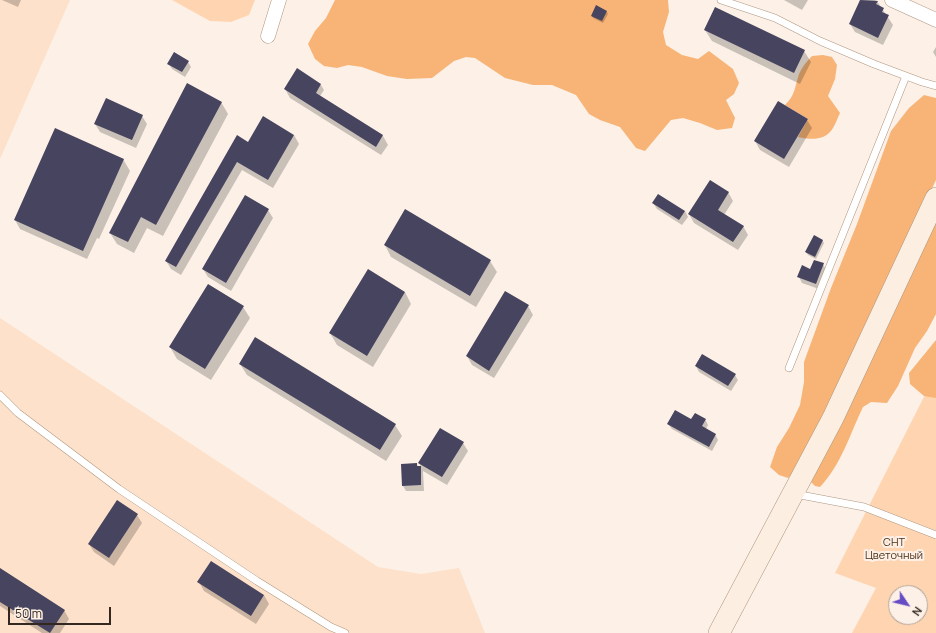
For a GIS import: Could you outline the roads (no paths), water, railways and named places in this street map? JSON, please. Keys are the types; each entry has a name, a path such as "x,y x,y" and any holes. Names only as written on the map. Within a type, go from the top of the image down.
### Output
{"street":[{"path":"268,36 279,0"},
{"path":"892,0 936,20"},
{"path":"719,633 833,418 936,198"}],"lane":[{"path":"721,0 775,18 820,41 874,64 936,86"},
{"path":"789,368 906,76"},
{"path":"0,395 18,413 119,489 257,581 331,627 345,633"},
{"path":"793,494 864,507 936,535"}],"park label":[{"name":"СНТ Цветочный","path":"894,549"}]}
